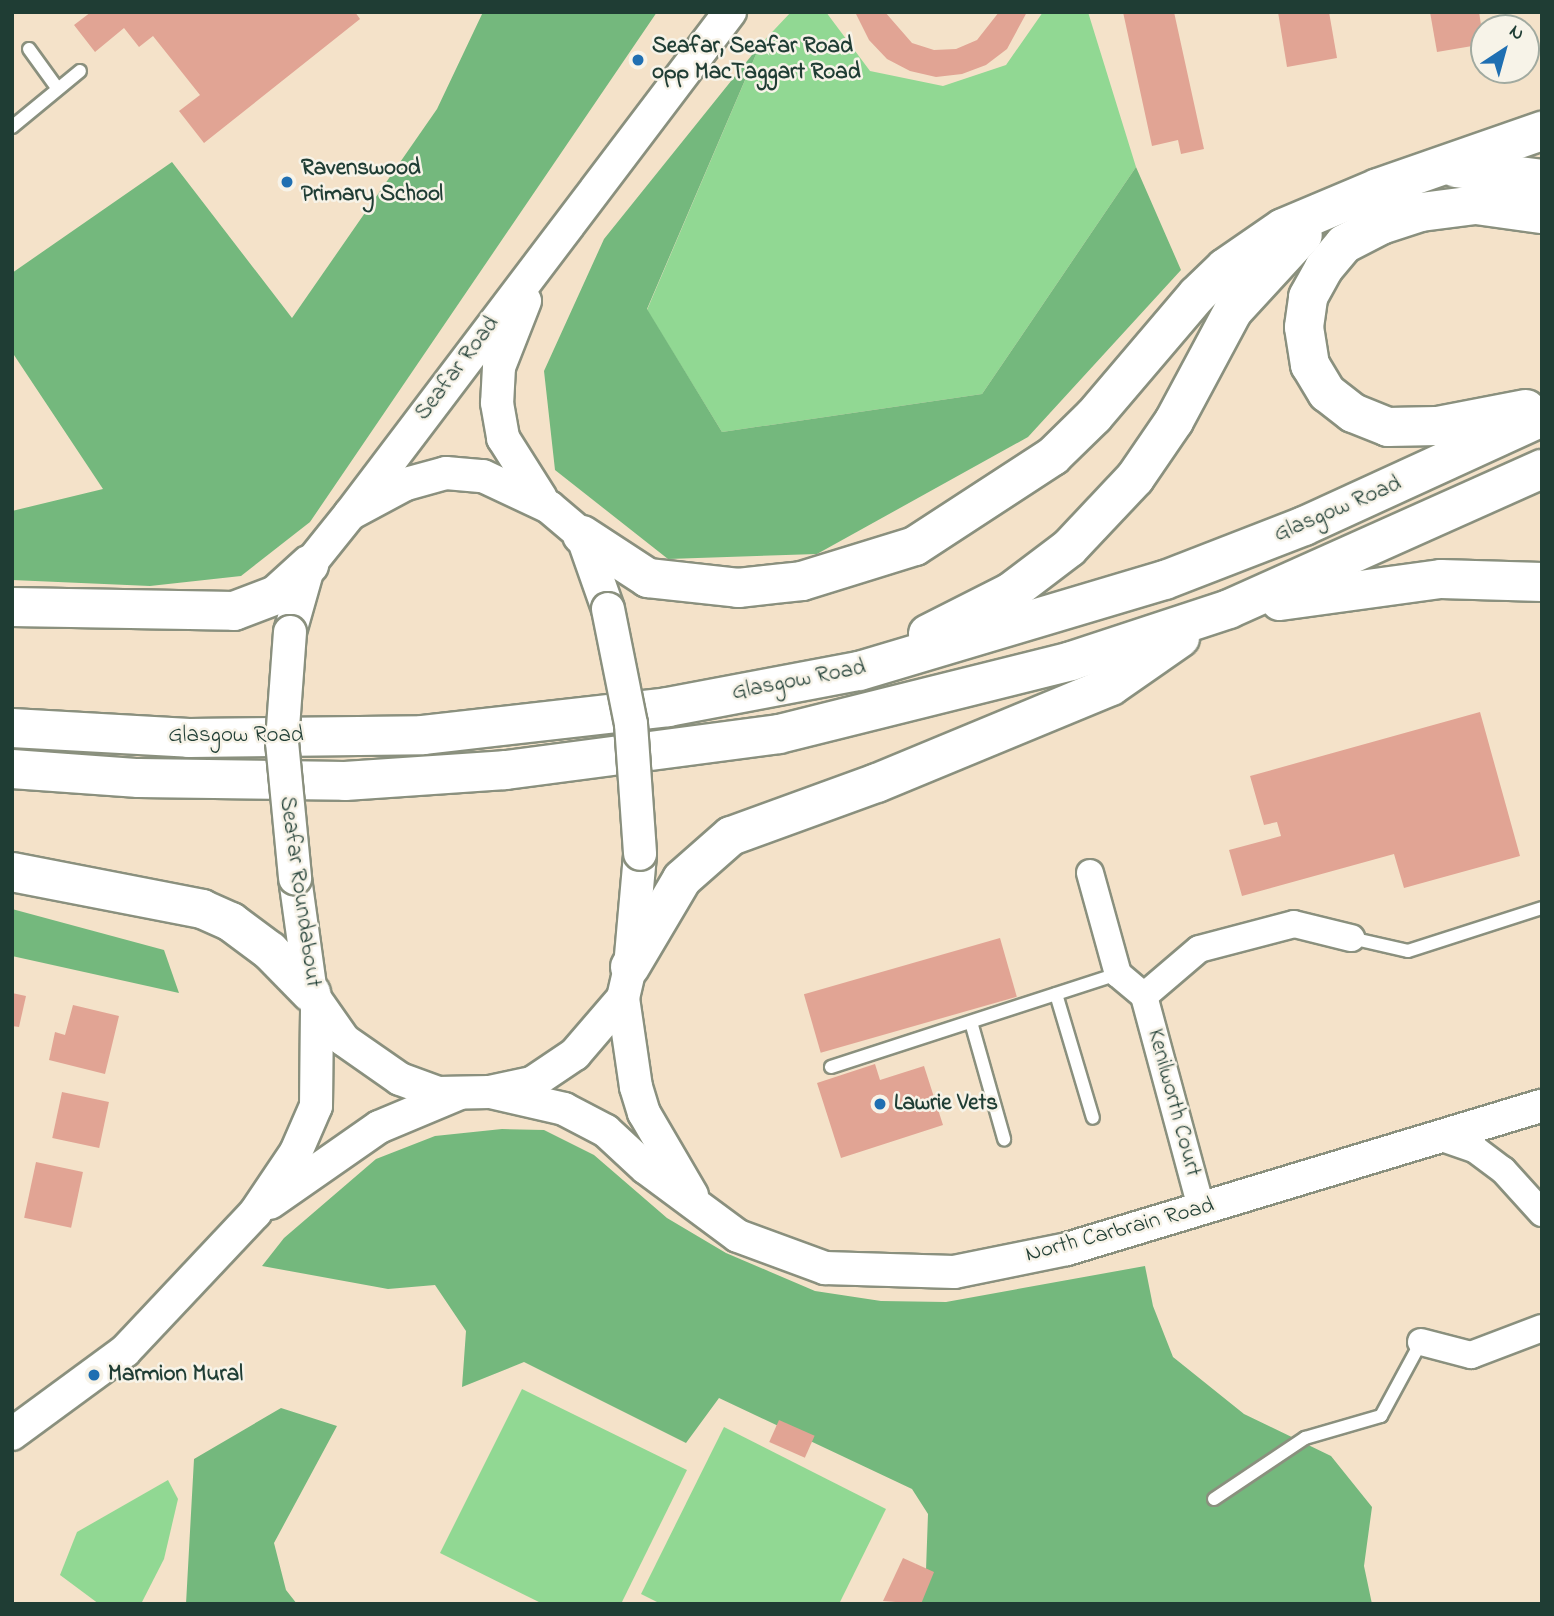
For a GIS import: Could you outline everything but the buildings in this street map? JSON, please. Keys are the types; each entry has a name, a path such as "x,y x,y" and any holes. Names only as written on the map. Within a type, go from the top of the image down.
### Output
{"main road":[{"path":"582,535 648,578 738,588 802,581 915,546 1053,456 1225,268 1283,228 1322,215 1378,188 1447,167 1542,131"},
{"path":"1447,167 1542,178"},
{"path":"1542,214 1476,205 1421,212 1381,225 1344,244 1324,268 1308,297 1304,327 1310,365 1327,393 1353,413 1388,427 1437,426 1542,405"},
{"path":"859,671 1011,592 1069,548 1135,478 1174,421 1233,311 1322,215"},
{"name":"Glasgow Road","path":"12,728 189,738 423,735 668,706 859,671 1165,580 1304,526 1542,417"},
{"name":"Glasgow Road","path":"12,769 241,781 345,781 506,770 779,734 1071,661 1221,612 1542,469"},
{"path":"12,607 233,611 276,595 309,565"},
{"path":"626,983 682,878 731,836 877,783 1111,686 1221,612 1441,579 1542,582"},
{"path":"12,872 202,909 231,922 260,944 314,999"}],"street":[{"name":"Seafar Road","path":"350,514 567,223 730,12"},
{"name":"Seafar Road","path":"549,507 520,471 503,439 497,403 499,367 511,326 567,223"},
{"name":"Seafar Roundabout","path":"582,535 549,507 483,476 446,473 396,488 350,514 309,565 290,632 282,742 296,878 314,999 344,1040 400,1079 438,1093 476,1092 532,1083 575,1054 626,983"},
{"path":"582,535 608,609 631,724 640,854 626,983"},
{"path":"1090,873 1118,974 1144,996 1199,949 1294,924 1351,939"},
{"name":"North Carbrain Road","path":"626,983 636,1087 645,1113 699,1209"},
{"name":"Kenilworth Court","path":"1144,996 1202,1211"},
{"path":"12,1434 57,1405 125,1351 255,1213 296,1153 316,1106 314,999"},
{"path":"255,1213 379,1127 476,1092"},
{"name":"North Carbrain Road","path":"476,1092 564,1109 606,1131 699,1209 738,1236 825,1268 954,1272 1067,1249 1202,1211 1542,1106"},
{"path":"1439,1137 1476,1150 1503,1170 1542,1213"},
{"path":"1421,1342 1471,1355 1542,1328"}],"lane":[{"path":"29,49 58,89"},
{"path":"12,127 80,71"},
{"path":"1351,939 1408,951 1542,908"},
{"path":"831,1068 1118,974"},
{"path":"1056,994 1093,1118"},
{"path":"971,1022 1004,1139"},
{"path":"1214,1499 1305,1438 1381,1416 1421,1342"}],"green space":[{"path":"483,12 657,12 310,522 241,576 150,586 12,580 12,511 103,489 12,352 12,273 172,162 292,318 437,109"},
{"path":"791,12 826,12 870,71 943,86 1006,65 1043,12 1088,12 1136,167 982,394 722,432 647,310 760,45"},
{"path":"760,45 647,309 722,432 982,394 1136,167 1181,270 1028,437 817,554 668,559 555,470 544,371 604,239"},
{"path":"12,909 164,950 179,993 12,956"},
{"path":"502,1129 544,1130 594,1155 667,1218 726,1253 815,1291 881,1301 946,1302 1145,1266 1153,1306 1173,1357 1244,1414 1331,1456 1372,1507 1364,1566 1372,1604 912,1604 926,1570 928,1514 912,1489 719,1398 686,1443 524,1362 462,1387 466,1331 435,1285 388,1289 262,1266 284,1238 376,1159 435,1136"},
{"path":"522,1389 687,1470 621,1604 543,1604 440,1553"},
{"path":"281,1408 337,1426 274,1543 286,1590 297,1604 186,1604 194,1459"},
{"path":"724,1427 886,1509 839,1604 661,1604 641,1594"},
{"path":"168,1480 178,1499 164,1559 141,1604 99,1604 60,1575 77,1532"}],"place":[{"name":"Seafar, Seafar Road opp MacTaggart Road","path":"638,60"},
{"name":"Ravenswood Primary School","path":"287,182"},
{"name":"Lawrie Vets","path":"880,1104"},
{"name":"Marmion Mural","path":"94,1375"}]}
